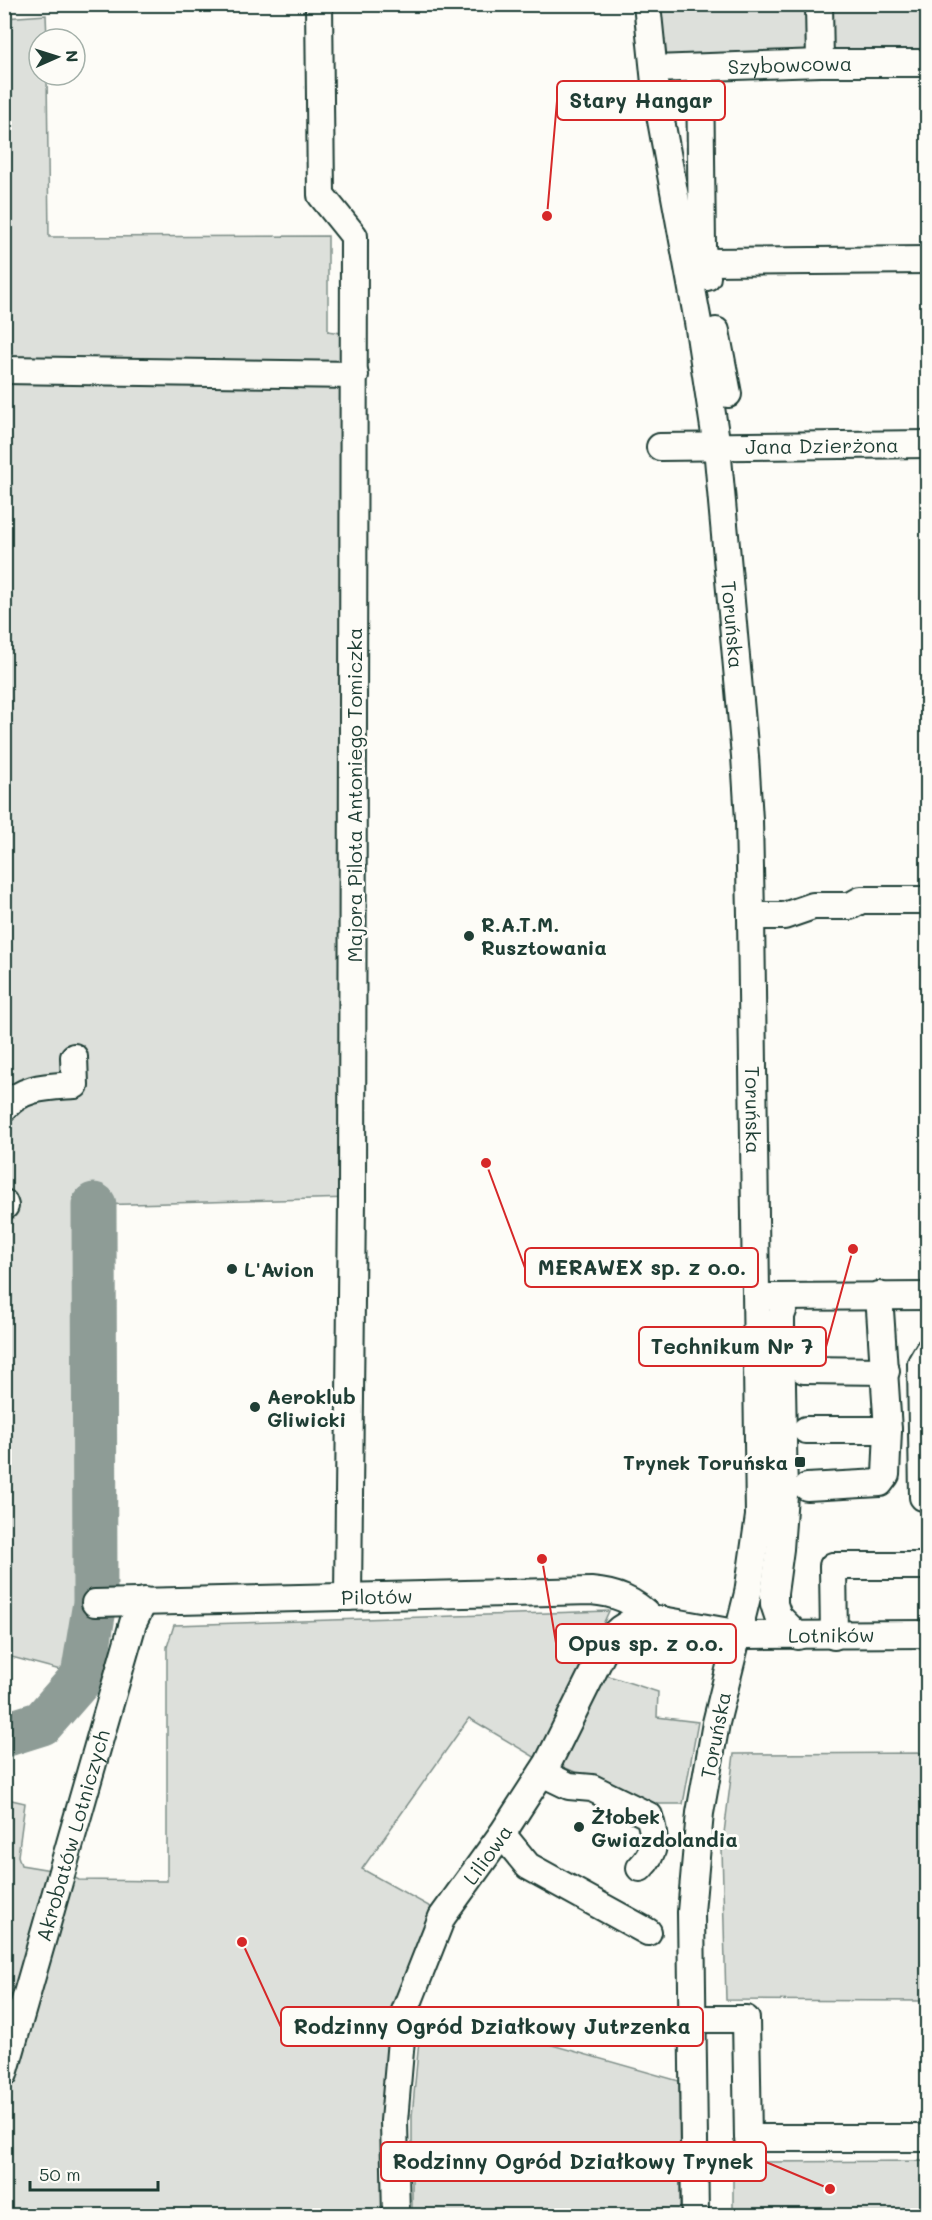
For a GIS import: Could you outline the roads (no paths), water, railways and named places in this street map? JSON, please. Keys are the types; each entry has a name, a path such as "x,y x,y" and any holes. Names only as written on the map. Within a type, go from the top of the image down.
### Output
{"street":[{"name":"Majora Pilota Antoniego Tomiczka","path":"319,4 321,195 354,236 352,1198 348,1597"},
{"name":"Toruńska","path":"646,4 654,69 698,322 717,447 749,820 759,1491 757,1535 748,1593 716,1723 700,1813 691,1912 694,2216"},
{"path":"819,4 820,63"},
{"name":"Szybowcowa","path":"654,69 820,63 927,63"},
{"path":"700,68 702,248 728,394"},
{"path":"704,262 927,260"},
{"path":"4,370 355,375"},
{"name":"Jana Dzierżona","path":"660,447 927,444"},
{"path":"751,916 784,916 813,906 850,906 861,900 927,900"},
{"path":"4,1108 18,1094 41,1088 75,1085 74,1057"},
{"path":"807,1487 880,1483 886,1475 888,1430 886,1371 879,1295"},
{"path":"757,1298 927,1296"},
{"path":"788,1297 782,1316 781,1330 784,1494 774,1604 778,1616 798,1636"},
{"path":"927,1351 921,1363 923,1497 927,1497"},
{"path":"804,1370 886,1371"},
{"path":"806,1430 888,1430"},
{"path":"753,1560 782,1524"},
{"path":"834,1636 833,1566 927,1566"},
{"name":"Pilotów","path":"95,1603 600,1592 628,1600 651,1618"},
{"name":"Akrobatów Lotniczych","path":"4,2074 133,1623 144,1601"},
{"name":"Liliowa","path":"396,2216 394,2121 403,2016 442,1917 502,1834 542,1773 610,1638 631,1622 651,1618 737,1634"},
{"name":"Lotników","path":"737,1634 798,1636 927,1634"},
{"path":"542,1773 570,1786 592,1788 649,1816 655,1835 650,1858 640,1868"},
{"path":"502,1834 528,1866 648,1932"},
{"path":"692,2019 746,2019 748,2138 927,2138"}],"place":[{"name":"Stary Hangar","path":"547,216"},
{"name":"R.A.T.M. Rusztowania","path":"469,936"},
{"name":"MERAWEX sp. z o.o.","path":"486,1163"},
{"name":"Technikum Nr 7","path":"853,1249"},
{"name":"L'Avion","path":"232,1269"},
{"name":"Aeroklub Gliwicki","path":"255,1407"},
{"name":"Trynek Toruńska","path":"800,1462"},
{"name":"Opus sp. z o.o.","path":"542,1559"},
{"name":"Żłobek Gwiazdolandia","path":"579,1827"},
{"name":"Rodzinny Ogród Działkowy Jutrzenka","path":"242,1942"},
{"name":"Rodzinny Ogród Działkowy Trynek","path":"830,2189"}]}
